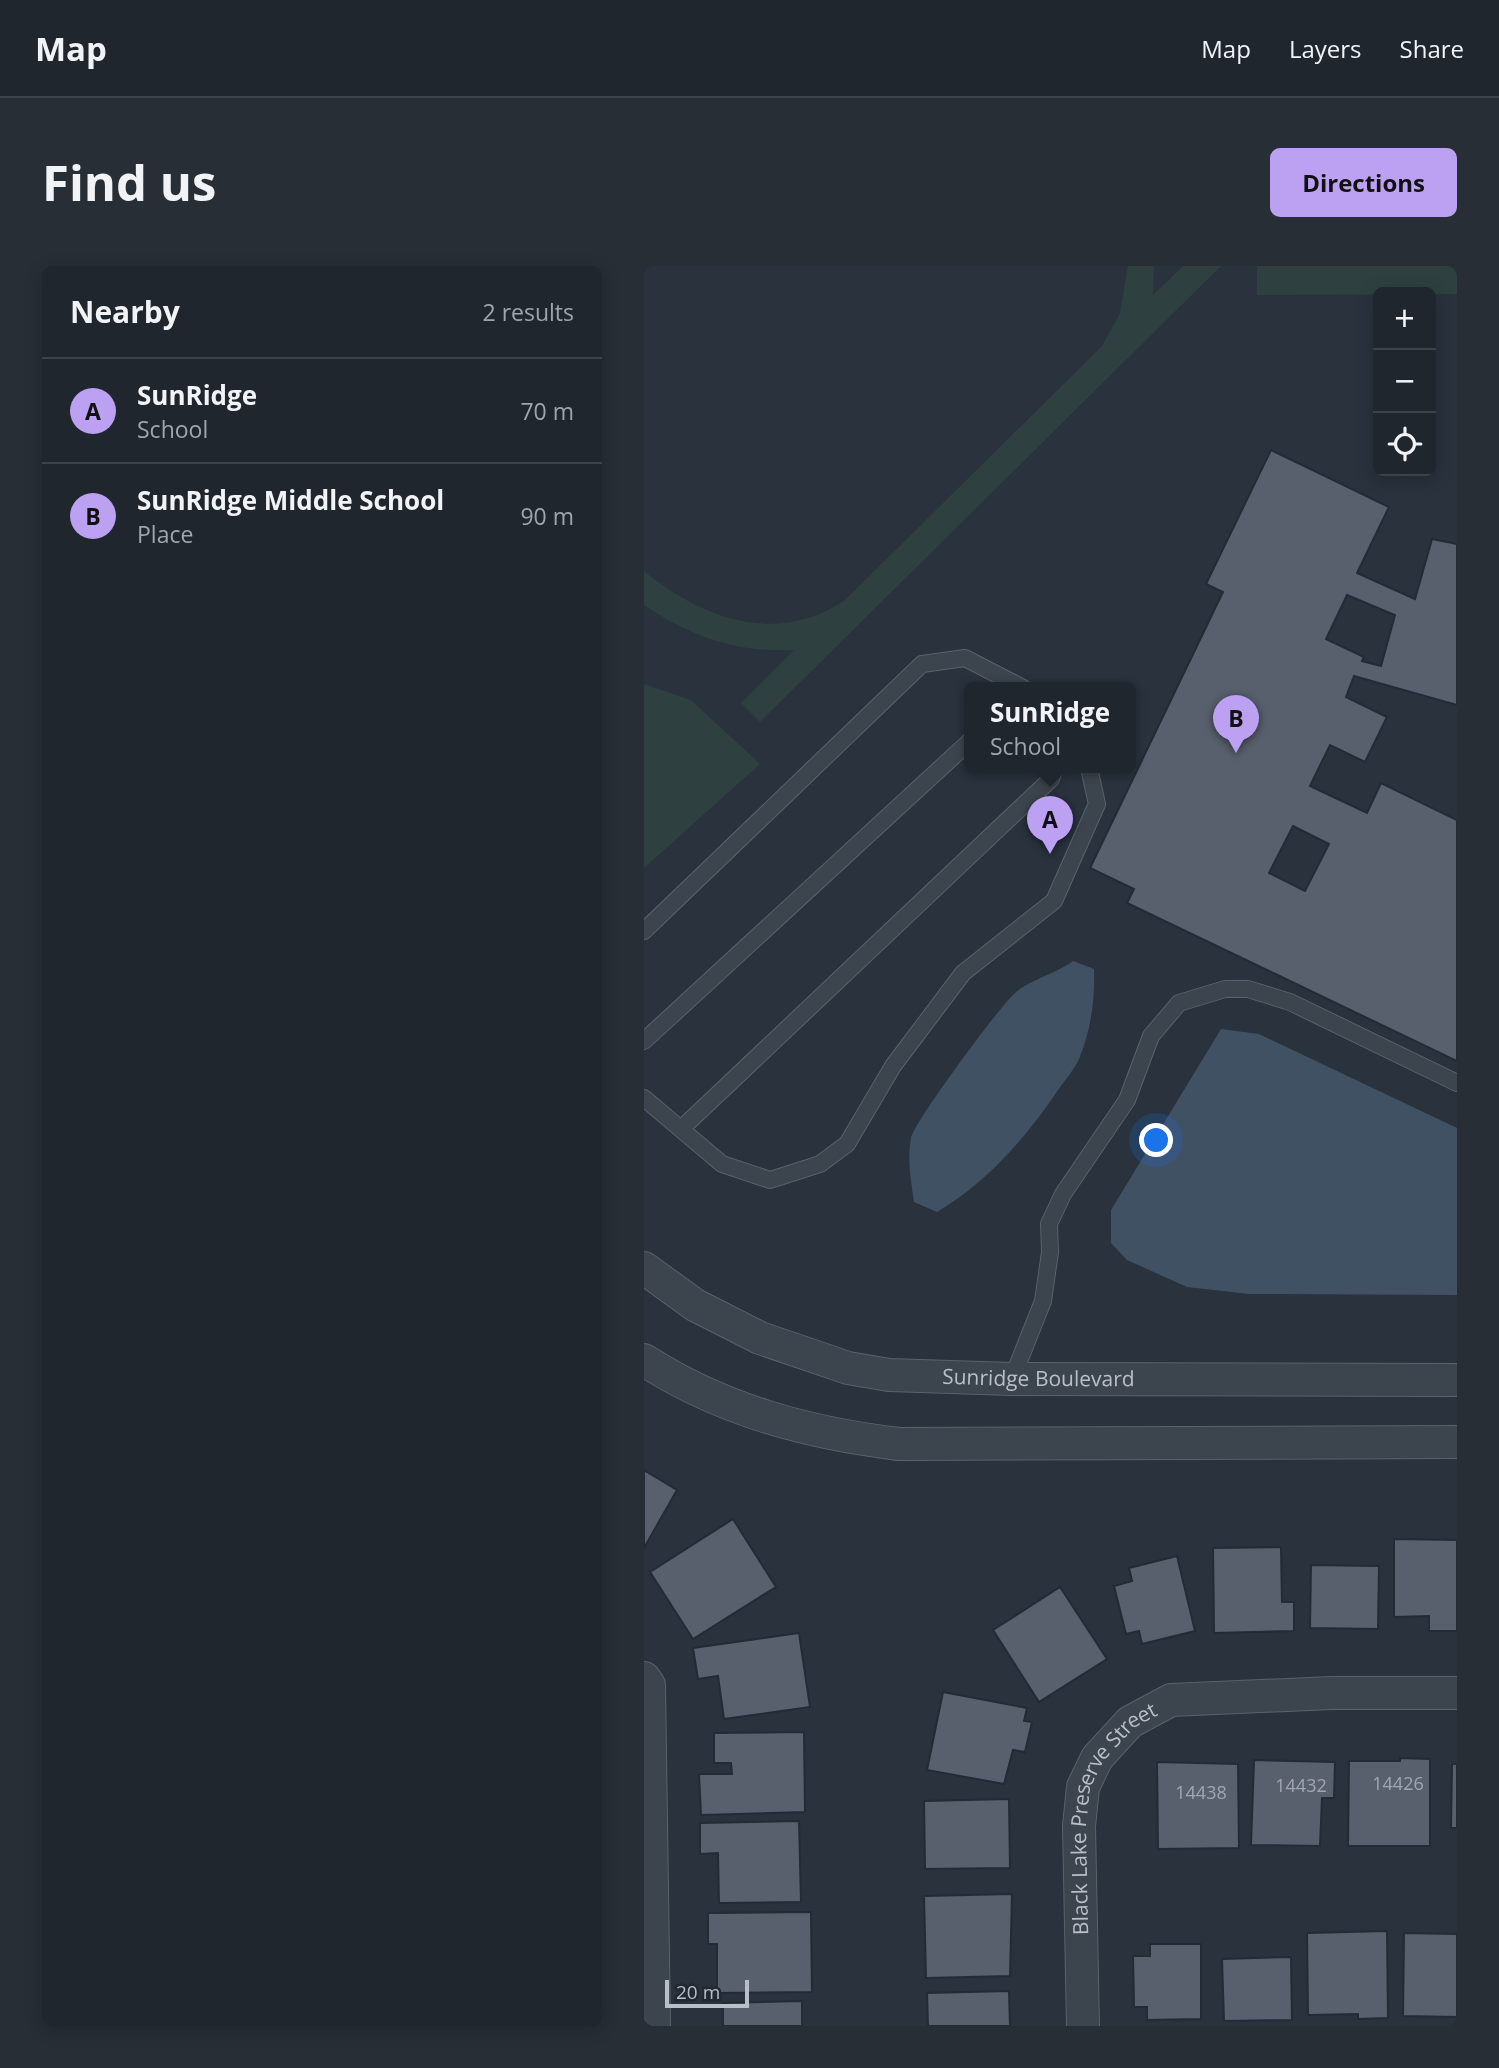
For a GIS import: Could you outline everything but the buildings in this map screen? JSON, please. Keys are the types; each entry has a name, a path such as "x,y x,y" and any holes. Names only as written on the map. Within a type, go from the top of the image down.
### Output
{"street":[{"name":"Sunridge Boulevard","path":"644,1268 695,1305 760,1338 848,1368 889,1375 1012,1379 1457,1380"},
{"path":"644,1360 717,1400 766,1418 820,1432 899,1444 1457,1442"},
{"path":"644,1678 649,1685 654,2026"},
{"name":"Black Lake Preserve Street","path":"1083,2026 1079,1826 1083,1787 1097,1758 1130,1722 1171,1700 1332,1693 1457,1693"}],"lane":[{"path":"644,931 922,664 965,658 1011,682"},
{"path":"644,1041 964,747"},
{"path":"681,1129 1051,779 1053,773"},
{"path":"644,1098 722,1164 769,1181 820,1164 847,1144 893,1066 962,973 1054,901 1097,804 1091,773"},
{"path":"1012,1379 1043,1301 1050,1252 1049,1224 1063,1194 1127,1100 1151,1036 1179,1003 1224,989 1248,989 1290,1002 1457,1083"}],"shaded area":[{"path":"1128,266 1154,266 1153,295 1183,266 1221,266 760,722 741,703 794,650 754,649 716,641 679,626 644,605 644,571 690,602 741,621 767,624 793,622 820,614 845,600 1102,346 1120,313"},
{"path":"1257,266 1457,266 1457,294 1436,294 1436,287 1373,287 1373,294 1257,295"},
{"path":"644,684 691,700 760,764 644,868"}],"water":[{"path":"1073,961 1094,969 1094,981 1089,1026 1079,1059 1072,1071 1019,1142 972,1187 937,1212 914,1202 910,1170 911,1138 926,1111 975,1042 1013,995"},
{"path":"1221,1029 1259,1034 1457,1128 1457,1295 1249,1294 1187,1287 1127,1260 1111,1243 1111,1210"}],"place":[{"name":"SunRidge Middle School","path":"1236,753"},
{"name":"SunRidge","path":"1050,854"}]}
